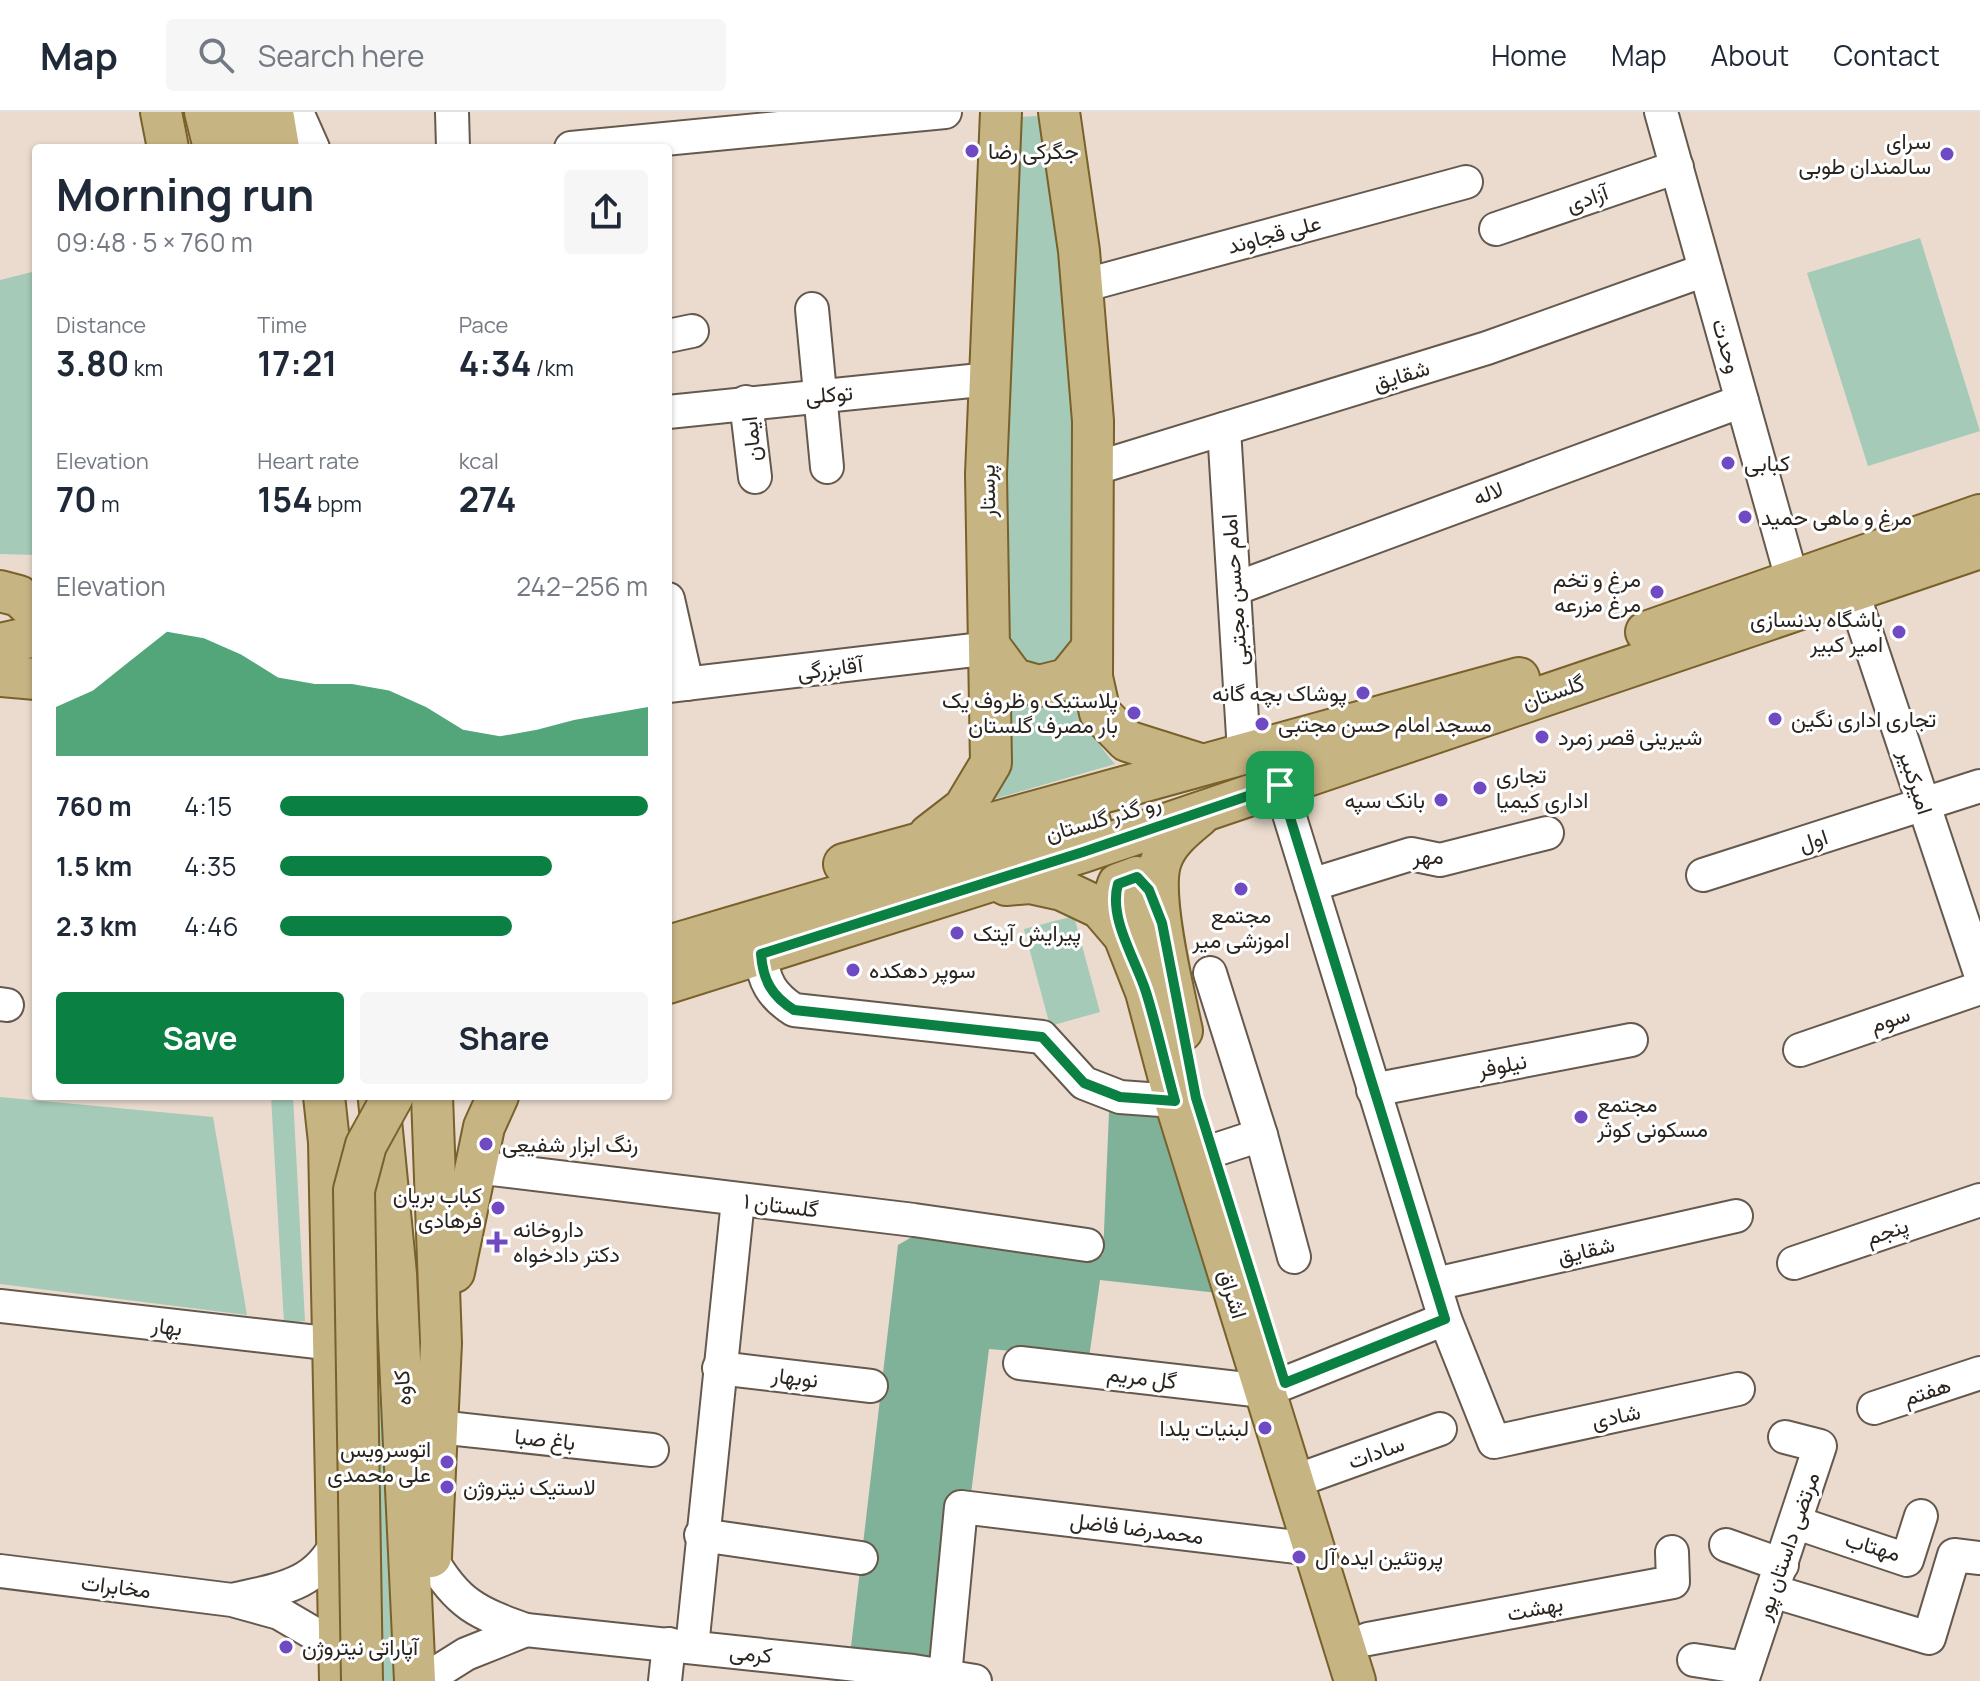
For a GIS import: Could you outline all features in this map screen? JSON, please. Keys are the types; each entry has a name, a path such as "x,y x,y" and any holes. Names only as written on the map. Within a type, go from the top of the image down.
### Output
{"main road":[{"path":"161,112 167,144"},
{"path":"205,112 213,144"},
{"path":"235,112 241,144"},
{"path":"273,112 278,144"},
{"name":"پرستار","path":"921,841 964,808 991,763 986,474 1001,112"},
{"path":"1059,112 1082,286 1093,421 1092,677 1100,713 1127,741 1200,764"},
{"name":"گلستان","path":"1519,678 1980,515"},
{"name":"گلستان","path":"672,982 1207,810 1980,548"},
{"path":"0,583 32,584"},
{"path":"0,591 19,596 32,610"},
{"path":"0,614 32,614"},
{"path":"0,646 27,638 32,632"},
{"path":"0,646 32,651"},
{"path":"991,648 1014,679 1039,686 1067,679 1092,648"},
{"path":"0,676 32,679"},
{"path":"672,915 921,841 1519,678"},
{"name":"رو گذر گلستان","path":"672,945 1238,779 1519,678"},
{"name":"اشراق","path":"1207,810 1181,832 1160,861 1158,879 1162,923 1193,1084 1274,1387 1313,1549 1355,1681"},
{"path":"1124,936 1114,896 1118,884 1137,877 1149,890 1162,923"},
{"name":"اشراق","path":"966,889 1030,883 1062,890 1100,908 1124,936 1146,992 1175,1101 1274,1387 1312,1475 1380,1681"},
{"path":"324,1100 329,1142 338,1540 348,1675"},
{"name":"کاوه","path":"378,1100 420,1562 415,1681"},
{"path":"348,1675 354,1190 366,1145 391,1100"},
{"path":"423,1681 420,1562 438,1427 441,1343 432,1100"},
{"path":"441,1343 484,1127 496,1100"}],"street":[{"path":"297,112 311,144"},
{"path":"452,112 453,144"},
{"path":"613,144 945,112"},
{"name":"وحدت","path":"1661,112 1792,579"},
{"name":"آزادی","path":"1496,229 1677,167"},
{"name":"علی قجاوند","path":"1082,286 1466,182"},
{"name":"شقایق","path":"1093,469 1487,348 1705,270"},
{"path":"812,309 827,467"},
{"name":"توکلی","path":"672,411 990,379"},
{"name":"لاله","path":"1234,589 1742,401"},
{"name":"ایمان","path":"746,402 755,477"},
{"name":"امام حسن مجتبی","path":"1224,429 1244,752"},
{"name":"امیرکبیر","path":"1852,590 1980,973"},
{"path":"672,637 677,685"},
{"name":"آقابزرگی","path":"677,685 991,648"},
{"path":"1274,1387 1445,1319 1280,785"},
{"name":"اول","path":"1703,875 1980,786"},
{"name":"مهر","path":"1311,885 1411,854 1440,860 1547,833"},
{"path":"761,954 762,971 774,997 794,1010 1042,1037 1084,1083 1120,1097 1175,1101"},
{"path":"1210,973 1261,1135 1294,1257"},
{"name":"سوم","path":"1800,1050 1980,988"},
{"name":"نیلوفر","path":"1373,1090 1631,1040"},
{"path":"1212,1151 1261,1135"},
{"name":"گلستان ۱","path":"475,1167 1087,1245"},
{"path":"665,1681 680,1645 701,1535 738,1200"},
{"name":"پنجم","path":"1794,1263 1980,1200"},
{"name":"شقایق","path":"1435,1284 1736,1216"},
{"name":"بهار","path":"0,1306 335,1344"},
{"name":"شادی","path":"1445,1319 1494,1442 1738,1389"},
{"name":"گل مریم","path":"1020,1363 1274,1387"},
{"name":"نوبهار","path":"719,1368 871,1386"},
{"name":"هفتم","path":"1874,1408 1980,1373"},
{"name":"باغ صبا","path":"438,1427 652,1450"},
{"name":"سادات","path":"1312,1475 1440,1429"},
{"name":"مرتضی داستان پور","path":"1744,1675 1797,1523 1820,1446 1785,1437"},
{"name":"محمدرضا فاضل","path":"937,1677 961,1507 1313,1549"},
{"name":"مهتاب","path":"1797,1523 1907,1560 1921,1516"},
{"path":"701,1535 861,1558"},
{"path":"232,1600 310,1577 328,1562 338,1540"},
{"path":"1726,1545 1777,1578 1929,1638 1954,1555 1980,1558"},
{"name":"بهشت","path":"1368,1639 1673,1582 1672,1552"},
{"name":"کرمی","path":"420,1562 473,1609 526,1630 680,1645 797,1670 937,1677"},
{"name":"مخابرات","path":"0,1571 232,1600 279,1613 303,1624 325,1640 348,1675"},
{"name":"کرمی","path":"423,1681 466,1654 526,1630"},
{"path":"1694,1660 1744,1675"}],"green space":[{"path":"1036,116 1050,130 1073,307 1080,632 1069,656 1032,666 1021,662 1008,641 1000,589 1021,117"},
{"path":"1920,238 1980,431 1868,466 1807,273"},
{"path":"32,272 32,555 0,554 0,280"},
{"path":"1001,683 1078,687 1090,728 1115,764 984,802"},
{"path":"1074,916 1100,1012 1050,1026 1024,929"},
{"path":"0,1097 213,1117 247,1315 0,1284"},
{"path":"271,1100 293,1100 305,1321 284,1323"},
{"path":"1109,1112 1159,1114 1218,1293 1100,1280 1089,1358 989,1349 971,1494 936,1660 851,1647 898,1245 924,1230 1103,1255"},
{"path":"371,1295 388,1498 396,1681 375,1681"}],"place":[{"name":"جگرکی رضا","path":"972,151"},
{"name":"سرای سالمندان طوبی","path":"1947,154"},
{"name":"کبابی","path":"1728,463"},
{"name":"مرغ و ماهی حمید","path":"1745,517"},
{"name":"مرغ و تخم مرغ مزرعه","path":"1657,592"},
{"name":"باشگاه بدنسازی امیر کبیر","path":"1899,632"},
{"name":"پوشاک بچه گانه","path":"1363,693"},
{"name":"پلاستیک و ظروف یک بار مصرف گلستان","path":"1134,713"},
{"name":"تجاری اداری نگین","path":"1775,719"},
{"name":"مسجد امام حسن مجتبی","path":"1262,724"},
{"name":"شیرینی قصر زمرد","path":"1542,737"},
{"name":"تجاری اداری کیمیا","path":"1480,788"},
{"name":"بانک سپه","path":"1441,800"},
{"name":"مجتمع اموزشی میر","path":"1241,889"},
{"name":"پیرایش آیتک","path":"957,933"},
{"name":"سوپر دهکده","path":"853,970"},
{"name":"مجتمع مسکونی کوثر","path":"1581,1117"},
{"name":"رنگ ابزار شفیعی","path":"486,1144"},
{"name":"کباب بریان فرهادی","path":"498,1208"},
{"name":"داروخانه دکتر دادخواه","path":"497,1242"},
{"name":"لبنیات یلدا","path":"1265,1428"},
{"name":"اتوسرویس علی محمدی","path":"447,1462"},
{"name":"لاستیک نیتروژن","path":"447,1487"},
{"name":"پروتئین ایده آل","path":"1299,1557"},
{"name":"آپاراتی نیتروژن","path":"286,1647"}],"route":[{"path":"1280,785 1445,1319 1285,1383 1196,1098 1162,923 1149,890 1137,877 1118,884 1114,896 1124,936 1146,992 1175,1101 1120,1097 1084,1083 1042,1037 794,1010 774,997 762,971 761,954 1083,852 1280,785"}]}
